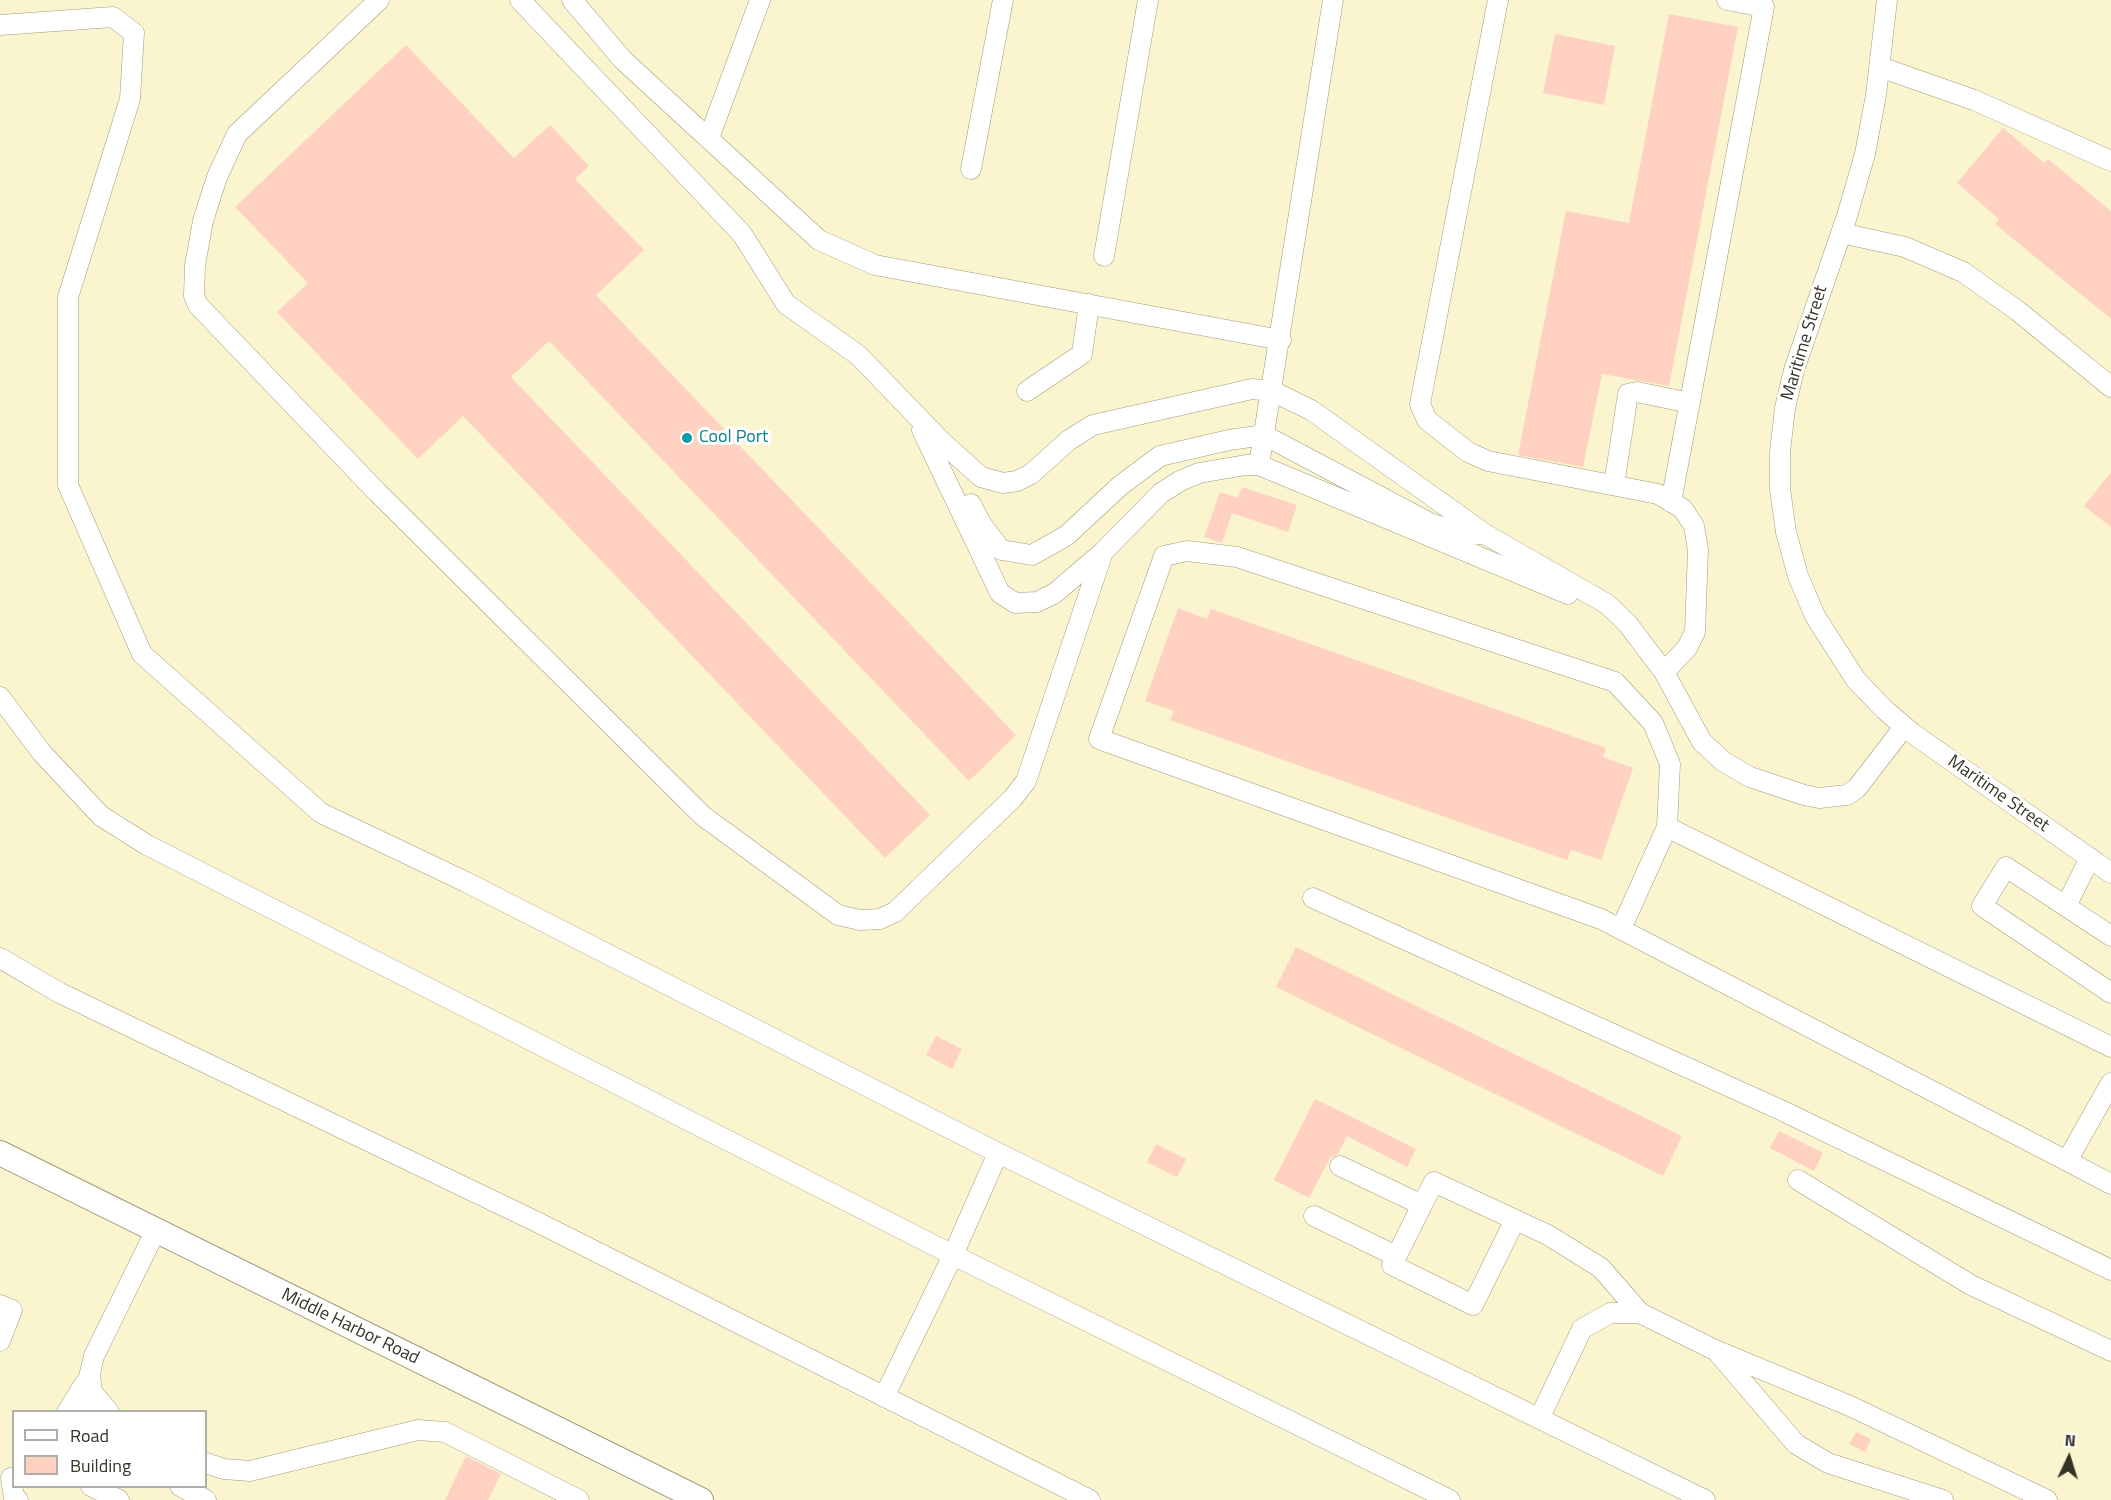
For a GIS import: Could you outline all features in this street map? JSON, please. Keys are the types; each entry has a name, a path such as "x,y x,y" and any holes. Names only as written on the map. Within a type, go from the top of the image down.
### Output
{"main road":[{"name":"Middle Harbor Road","path":"0,1154 701,1500"}],"street":[{"path":"379,0 237,134 217,177 203,221 195,265 194,296 198,305 377,492 703,816 838,915 860,920 880,919 895,912 1013,798 1026,781 1103,552"},
{"path":"520,0 742,234 786,304 858,355 971,471 981,477 1003,483 1031,474 1069,440 1093,425 1252,389 1272,391 1311,410 1485,534 1589,591 1607,604 1627,623 1664,672 1702,742 1713,754 1750,777 1804,795 1833,798 1847,795 1857,788 1904,727"},
{"path":"572,0 623,60 819,240 875,265 1281,340"},
{"path":"709,138 760,0"},
{"path":"971,169 1003,0"},
{"path":"1104,256 1148,0"},
{"path":"1259,465 1281,340 1333,0"},
{"path":"1498,0 1420,404 1427,420 1468,452 1488,461 1658,494 1683,509 1694,526 1698,550 1693,639 1664,672"},
{"path":"1671,502 1764,7 1727,0"},
{"name":"Maritime Street","path":"1887,0 1880,67 1865,154 1841,233 1794,370 1784,419 1780,489 1786,532 1798,576 1815,616 1856,680 1904,727 2111,873"},
{"path":"1,30 113,18 134,33 130,99 68,297 68,485 142,654 321,813 466,882 998,1153 1540,1416 1705,1500"},
{"path":"1880,67 1974,100 2111,161"},
{"path":"1841,233 1905,248 1963,272 2018,311 2111,387"},
{"path":"1027,391 1082,354 1089,304"},
{"path":"896,392 924,433 1000,593 1007,599 1026,604 1046,598 1103,552 1161,493 1180,481 1199,473 1233,466 1259,465 1460,550 1533,578 1627,623"},
{"path":"1614,485 1628,394 1637,392 1690,403"},
{"path":"942,442 980,522 997,547 1005,552 1024,555 1039,553 1066,536 1121,485 1160,456 1229,440 1264,435 1372,489 1430,523 1466,535 1485,534"},
{"path":"1621,929 1667,827 1670,764 1653,723 1615,682 1237,557 1186,551 1164,556 1099,739 1601,919 2111,1184"},
{"path":"0,697 42,753 101,816 147,845 953,1255 1450,1500"},
{"path":"1667,827 2111,1047"},
{"path":"2066,906 2090,858"},
{"path":"2111,936 2006,867 1982,906 2111,993"},
{"path":"1313,898 1783,1111 2111,1270"},
{"path":"0,958 60,993 537,1222 1090,1500"},
{"path":"2067,1161 2111,1083"},
{"path":"884,1396 953,1255 998,1153"},
{"path":"1340,1166 1422,1205"},
{"path":"1798,1180 1971,1285 2111,1351"},
{"path":"1515,1220 1473,1305 1392,1265 1434,1182 1548,1234 1601,1268 1640,1313 1715,1350 1850,1406 2047,1500"},
{"path":"1314,1216 1396,1256"},
{"path":"85,1410 85,1394 94,1356 156,1230"},
{"path":"0,1305 12,1310 0,1341"},
{"path":"1540,1416 1582,1329 1610,1313 1640,1313"},
{"path":"1715,1350 1796,1444 1828,1463 1943,1500"},
{"path":"68,1410 90,1376"},
{"path":"90,1376 92,1392 107,1410"},
{"path":"207,1463 224,1469 250,1471 418,1430 445,1432 579,1500"},
{"path":"8,1479 14,1498 18,1500"},
{"path":"95,1488 119,1500"},
{"path":"184,1488 206,1500"}],"building":[{"path":"1669,14 1738,27 1669,386 1602,374 1583,467 1518,455 1566,211 1629,223"},
{"path":"1555,34 1615,46 1604,105 1543,93"},
{"name":"Cool Port","path":"406,45 514,158 550,125 589,166 575,179 644,250 596,295 1016,735 969,781 549,341 511,377 930,815 885,858 463,416 418,459 277,312 308,283 235,207"},
{"path":"2003,128 2044,163 2048,159 2111,211 2111,319 1995,224 1999,219 1957,183"},
{"path":"2111,472 2111,527 2084,506"},
{"path":"1242,487 1297,505 1288,532 1232,513 1222,543 1204,537 1220,492 1238,498"},
{"path":"1178,608 1207,619 1211,609 1606,748 1603,757 1633,768 1601,860 1571,850 1567,860 1170,720 1174,711 1145,701"},
{"path":"1296,947 1682,1136 1663,1176 1276,987"},
{"path":"936,1036 962,1049 952,1069 926,1055"},
{"path":"1315,1099 1416,1149 1407,1167 1347,1136 1337,1155 1330,1158 1309,1198 1274,1180"},
{"path":"1779,1131 1823,1153 1814,1171 1770,1148"},
{"path":"1156,1144 1186,1159 1177,1177 1147,1162"},
{"path":"1856,1432 1871,1439 1865,1452 1849,1444"},
{"path":"466,1456 501,1474 488,1500 445,1500"}],"place":[{"name":"Cool Port","path":"687,438"}]}
